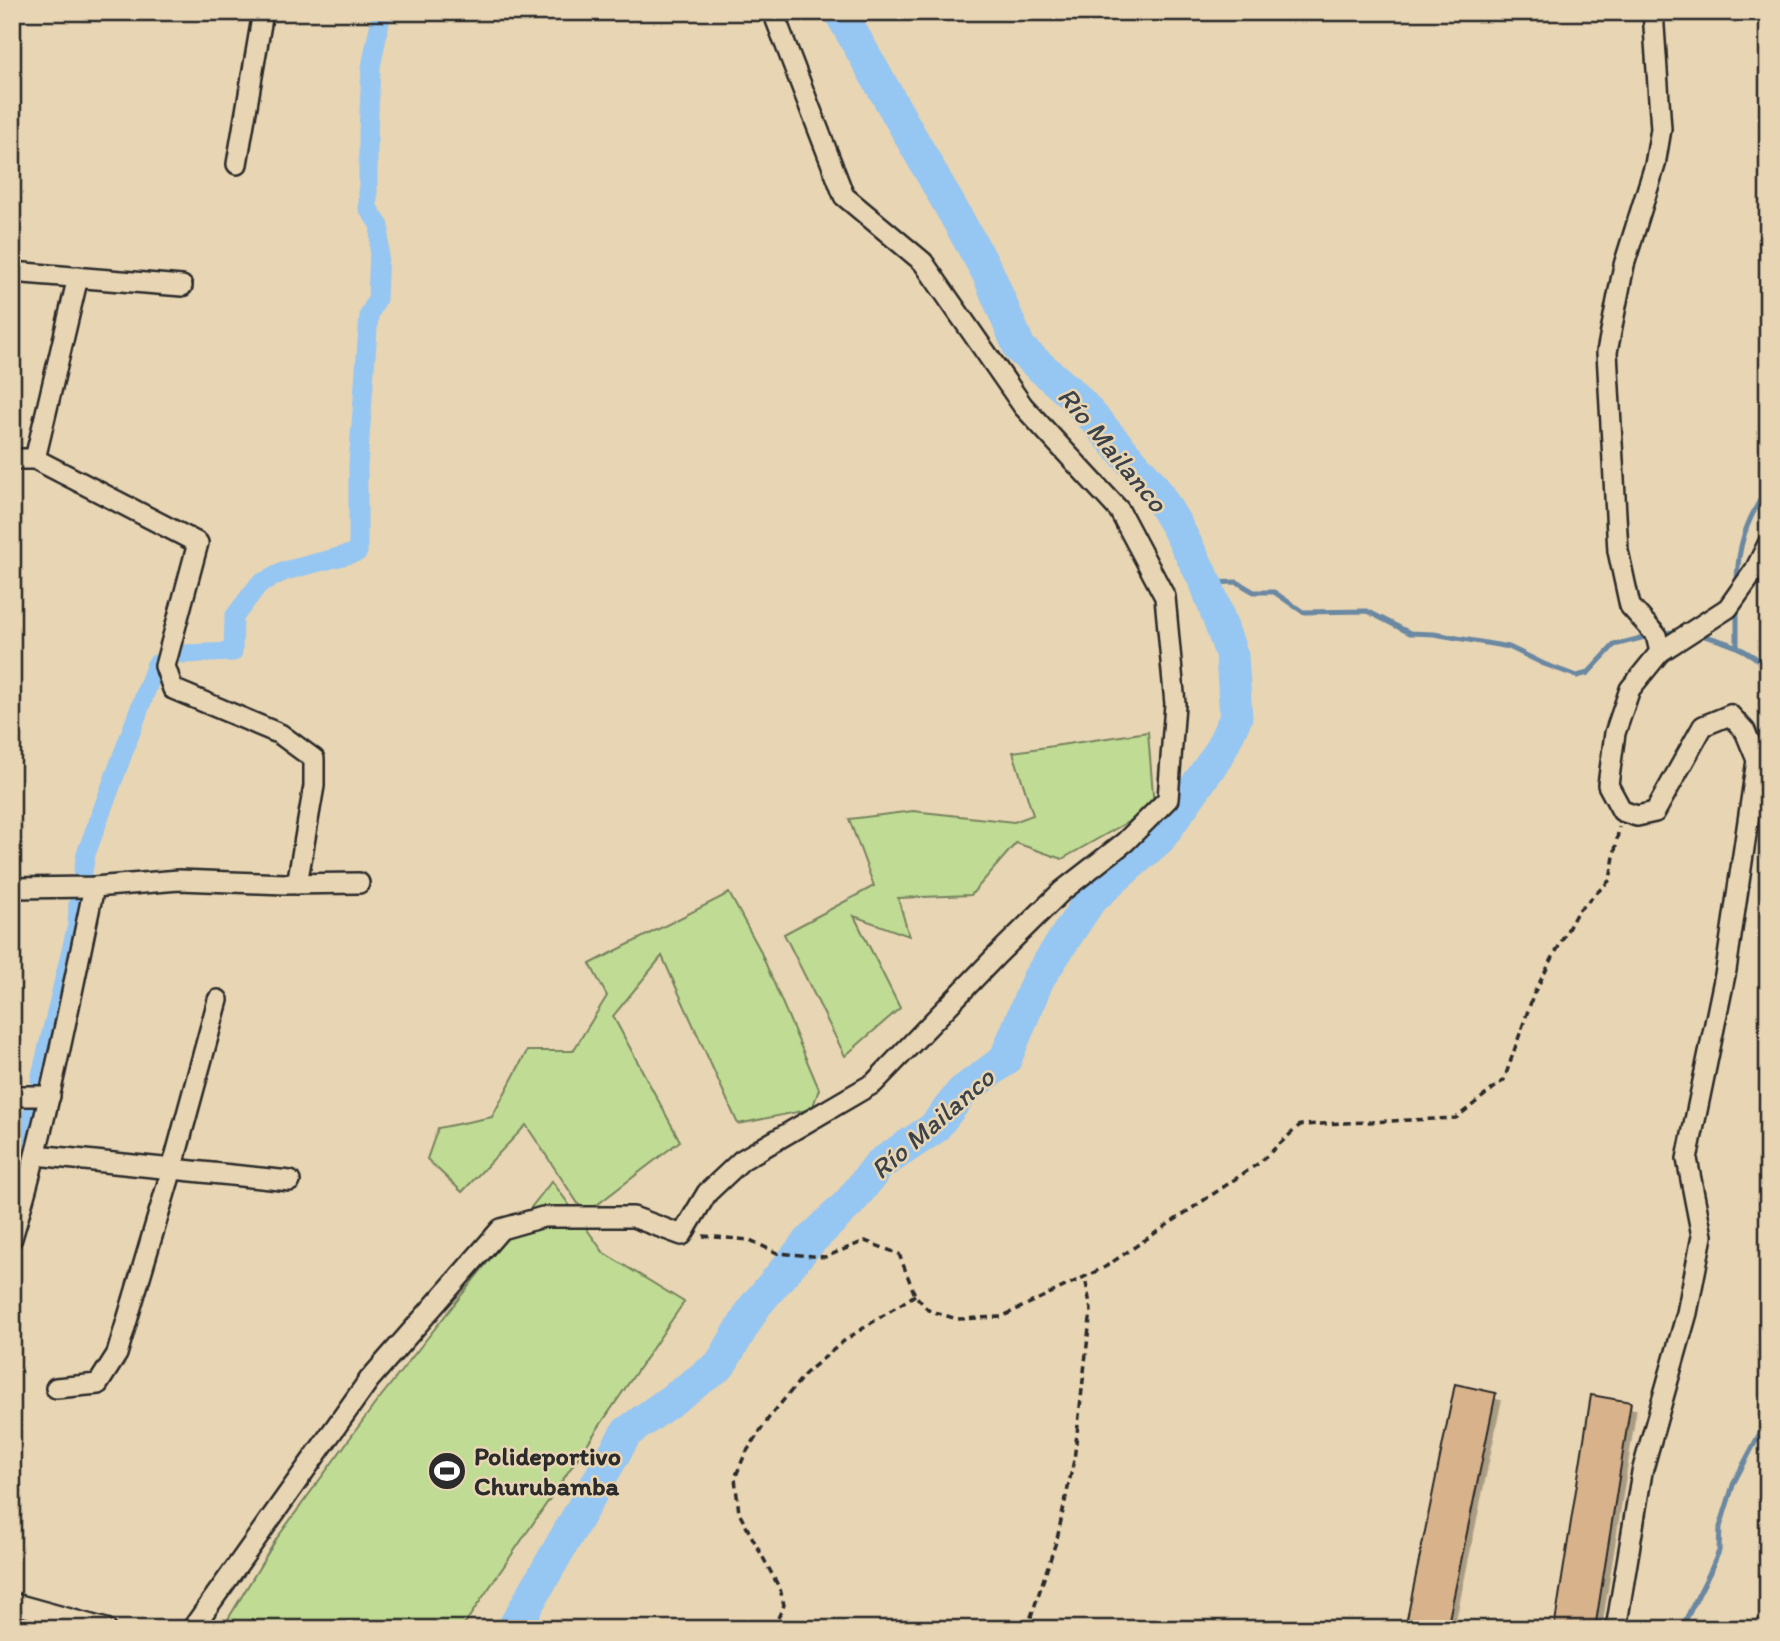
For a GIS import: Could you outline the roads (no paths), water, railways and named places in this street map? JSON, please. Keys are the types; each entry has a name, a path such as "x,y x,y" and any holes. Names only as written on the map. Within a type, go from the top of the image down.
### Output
{"street":[{"path":"237,164 263,12"},
{"path":"192,1629 369,1380 501,1229 542,1217 632,1217 682,1235 707,1193 742,1160 874,1083 1062,891 1125,842 1168,799 1175,704 1166,597 1119,510 1023,406 923,262 844,196 773,12"},
{"path":"1653,12 1661,129 1655,165 1624,265 1607,352 1618,551 1630,606 1656,635 1660,652"},
{"path":"12,272 182,286"},
{"path":"35,459 78,277"},
{"path":"12,459 35,459 198,543 165,666 173,689 280,734 314,759 314,786 298,884"},
{"path":"1616,1629 1642,1472 1687,1313 1702,1236 1687,1159 1726,970 1756,760 1745,731 1730,715 1703,726 1655,812 1637,816 1622,811 1608,785 1615,733 1630,689 1660,652 1728,608 1755,570 1768,544"},
{"path":"12,888 94,887 178,880 359,883"},
{"path":"12,1238 50,1096 94,887"},
{"path":"57,1388 98,1384 117,1354 172,1170 218,1000"},
{"path":"12,1096 50,1096"},
{"path":"36,1155 290,1181"},
{"path":"12,1602 106,1629"}],"waterway":[{"path":"184,654 233,652 234,617 259,584 285,571 358,552 358,465 369,315 377,299 380,226 368,208 368,134 371,67 382,12"},
{"name":"Río Mailanco","path":"513,1629 626,1433 720,1365 755,1306 807,1244 850,1202 879,1165 934,1128 962,1092 1005,1060 1038,979 1090,900 1159,839 1218,755 1236,717 1232,656 1206,583 1176,525 1152,485 1076,398 1020,349 988,273 840,12"},
{"path":"1737,586 1744,534 1768,488"},
{"path":"1206,583 1237,582 1254,592 1274,592 1303,612 1367,611 1410,633 1434,634 1509,647 1577,676 1588,673 1614,645 1649,636"},
{"path":"1737,606 1737,647"},
{"path":"1659,634 1680,631"},
{"path":"1696,634 1735,646 1768,669"},
{"path":"83,872 86,854 156,664"},
{"path":"40,1080 77,925 78,904"},
{"path":"12,1204 33,1111"},
{"path":"1681,1629 1719,1551 1720,1527 1734,1482 1768,1418"}],"place":[{"name":"Polideportivo Churubamba","path":"447,1471"}]}
